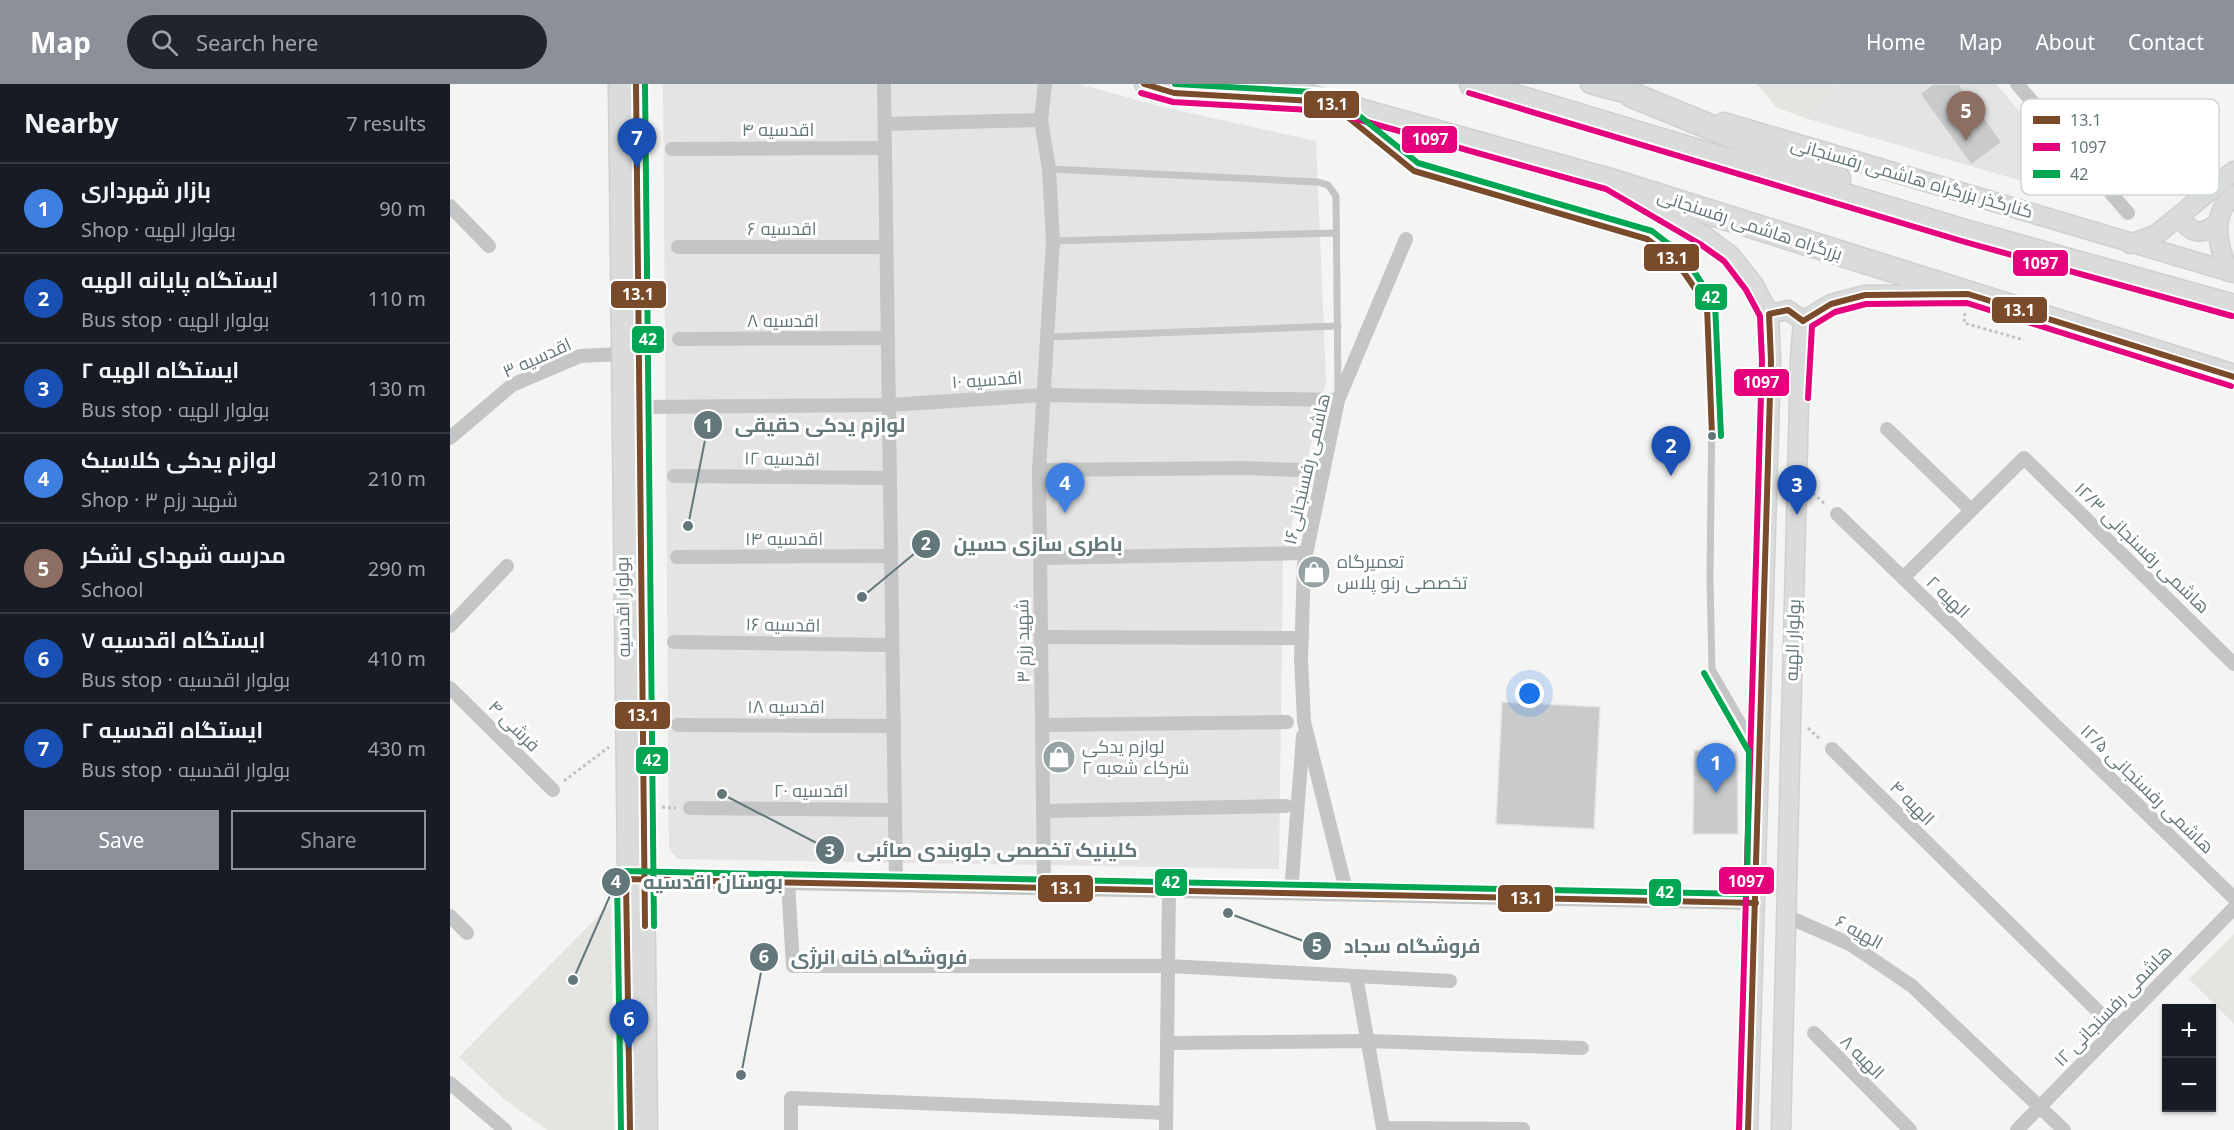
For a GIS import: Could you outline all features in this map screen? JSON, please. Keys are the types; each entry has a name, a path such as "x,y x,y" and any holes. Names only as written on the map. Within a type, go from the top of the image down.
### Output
{"highway":[{"name":"بزرگراه هاشمی رفسنجانی","path":"1263,84 1610,181 2234,377"},
{"path":"1472,84 1968,232 2234,307"},
{"path":"1632,95 1968,232"}],"main road":[{"name":"بولوار اقدسیه","path":"618,84 625,736 648,1130"},
{"name":"بولوار اقدسیه","path":"630,1130 635,880 643,806 636,84"},
{"path":"1144,84 1174,93 1329,102"},
{"name":"کنارگذر بزرگراه هاشمی رفسنجانی","path":"1590,84 2231,272"},
{"path":"2219,184 2234,171"},
{"name":"بولوار الهیه","path":"1610,181 1705,236 1730,255 1754,285 1769,314 1771,361 1748,1130"},
{"path":"2130,244 2157,234 2206,195"},
{"path":"2181,216 2186,227 2196,232 2208,231 2216,224 2228,200 2234,195"},
{"path":"2216,224 2221,253 2231,272"},
{"path":"1769,314 1788,310 1797,314 1803,321 1832,304 1865,295 1968,294"},
{"name":"بولوار الهیه","path":"1781,1130 1803,321"}],"street":[{"path":"884,84 896,885"},
{"name":"شهید رزم ۳","path":"1044,888 1039,470 1049,337 1053,241 1049,170 1041,120 1045,84"},
{"path":"2017,84 2030,99"},
{"path":"885,124 1041,120"},
{"name":"اقدسیه ۴","path":"672,149 885,148"},
{"path":"2113,195 2128,213"},
{"path":"450,206 489,246"},
{"name":"هاشمی رفسنجانی۱۶","path":"1347,894 1304,722 1302,638 1306,553 1338,400 1406,239"},
{"name":"اقدسیه ۶","path":"678,247 886,247"},
{"name":"اقدسیه ۸","path":"679,339 888,338"},
{"name":"اقدسیه ۳","path":"450,438 512,385 580,356 620,354"},
{"name":"اقدسیه ۱۰","path":"638,407 889,405 1043,395 1338,400"},
{"path":"1887,429 1971,510 1903,578"},
{"name":"هاشمی رفسنجانی ۱۲/۳","path":"1971,510 2024,458 2233,660"},
{"path":"1039,470 1245,468 1323,471"},
{"name":"اقدسیه ۱۲","path":"674,476 890,478"},
{"name":"الهیه ۲","path":"1837,514 2034,706"},
{"path":"1040,558 1306,553"},
{"name":"اقدسیه ۱۴","path":"677,557 891,556"},
{"path":"450,626 507,566"},
{"path":"1041,637 1302,638"},
{"name":"اقدسیه ۱۶","path":"674,642 892,645"},
{"name":"فرشی ۴","path":"450,688 553,790"},
{"name":"هاشمی رفسنجانی ۱۲/۵","path":"2034,706 2234,898"},
{"path":"1042,725 1287,722"},
{"path":"1291,893 1304,722"},
{"name":"اقدسیه ۱۸","path":"678,725 894,726"},
{"name":"الهیه ۴","path":"1832,749 2116,1029"},
{"path":"1043,810 1286,806"},
{"name":"اقدسیه ۲۰","path":"690,808 895,810"},
{"path":"635,880 1756,903"},
{"path":"788,882 793,966 1168,966 1450,981"},
{"path":"1166,1130 1168,890"},
{"name":"هاشمی رفسنجانی ۱۲","path":"2017,1130 2234,908"},
{"path":"450,916 467,933"},
{"name":"الهیه ۶","path":"1786,916 1850,944 1911,986 2064,1130"},
{"path":"1356,976 1383,1128 1523,1129"},
{"name":"الهیه ۸","path":"1814,1033 1910,1130"},
{"path":"1167,1044 1368,1041 1582,1048"},
{"path":"450,1083 505,1130"},
{"path":"791,1130 791,1098 1166,1113"}],"lane":[{"path":"1329,102 1414,171 1647,239 1676,261 1690,278 1707,306 1712,404 1710,579 1712,669 1758,750"},
{"path":"1049,170 1318,182 1328,185 1336,195 1338,400"},
{"path":"1053,241 1335,233"},
{"path":"1049,337 1338,326"}],"path":[{"path":"1964,323 2024,340"},
{"path":"1797,480 1837,514"},
{"path":"1791,713 1832,749"},
{"path":"553,790 625,736"},
{"path":"643,806 690,808"}],"shaded area":[{"path":"663,84 1079,84 1163,107 1316,141 1326,382 1283,560 1279,869 678,859 669,849"},
{"path":"1757,84 1839,84 1808,119 1777,108"},
{"path":"1839,84 1996,84 2021,113 2021,181 1808,119"},
{"path":"611,903 614,1130 547,1130 503,1098 459,1057"},
{"path":"2234,934 2234,1024 2216,1004 2189,979"}],"building":[{"path":"1933,84 1959,84 2002,142 1971,165 1920,94"},
{"path":"1502,702 1600,707 1594,829 1496,824"},
{"path":"1694,750 1737,752 1738,834 1693,834"}],"transit line":[{"name":"13.1","path":"636,84 645,926"},
{"name":"42","path":"645,84 654,926"},
{"name":"13.1","path":"1144,84 1174,93 1329,102 1414,171 1647,239 1676,261 1707,306 1712,436"},
{"name":"42","path":"1175,84 1331,93 1418,163 1652,231 1683,255 1715,303 1721,436"},
{"name":"1097","path":"1141,93 1173,102 1328,111 1606,189 1700,244 1724,261 1746,290 1760,316 1762,361 1739,1130"},
{"name":"1097","path":"1469,93 1965,242 2232,316"},
{"name":"13.1","path":"1803,321 1831,304 1865,295 1968,294 2234,377"},
{"name":"1097","path":"1808,398 1812,326 1835,312 1866,304 1967,303 2231,386"},
{"name":"13.1","path":"1748,1130 1771,361 1769,314 1788,310 1803,321"},
{"name":"42","path":"621,1130 617,879 623,871 1747,894 1749,752 1704,673"},
{"name":"13.1","path":"630,1130 626,879 1756,903"}],"place":[{"name":"مدرسه شهدای لشکر","path":"1966,141"},
{"name":"ایستگاه اقدسیه ۲","path":"637,168"},
{"name":"ایستگاه پایانه الهیه","path":"1671,476"},
{"name":"لوازم یدکی کلاسیک","path":"1065,513"},
{"name":"ایستگاه الهیه ۲","path":"1797,515"},
{"name":"لوازم یدکی حقیقی","path":"688,526"},
{"name":"تعمیرگاه تخصصی رنو پلاس","path":"1314,572"},
{"name":"باطری سازی حسین","path":"862,597"},
{"name":"لوازم یدکی شرکاء شعبه ۲","path":"1059,757"},
{"name":"بازار شهرداری","path":"1716,793"},
{"name":"کلینیک تخصصی جلوبندی صائبی","path":"722,794"},
{"name":"فروشگاه سجاد","path":"1228,913"},
{"name":"بوستان اقدسیه","path":"573,980"},
{"name":"ایستگاه اقدسیه ۷","path":"629,1049"},
{"name":"فروشگاه خانه انرژی","path":"741,1075"}]}
